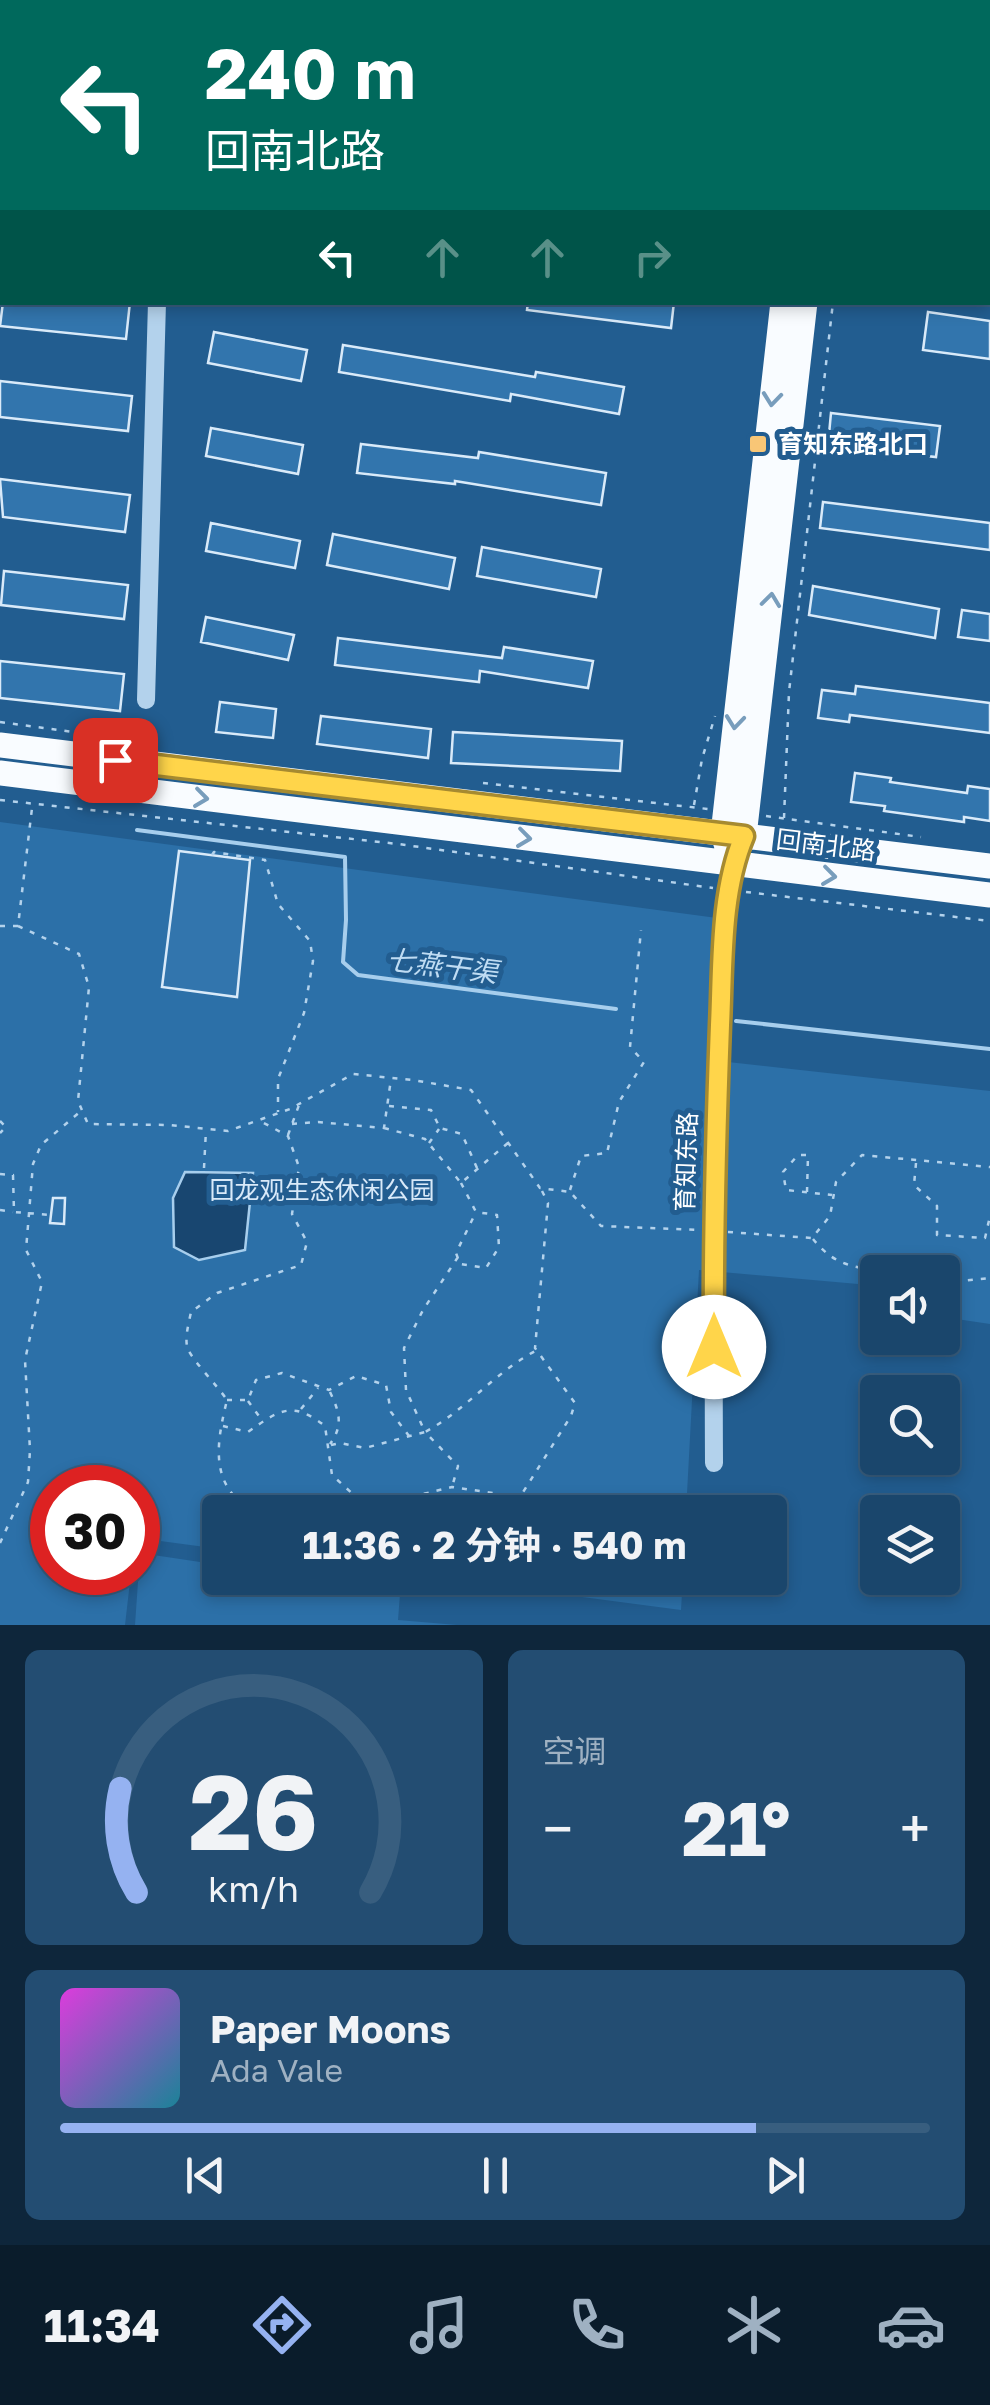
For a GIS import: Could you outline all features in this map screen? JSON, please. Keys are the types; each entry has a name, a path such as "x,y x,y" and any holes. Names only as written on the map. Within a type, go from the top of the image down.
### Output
{"main road":[{"name":"育知东路","path":"732,864 783,305"},
{"name":"育知东路","path":"733,835 805,305"},
{"name":"回南北路","path":"0,745 990,866"},
{"name":"回南北路","path":"0,773 990,896"}],"street":[{"path":"146,700 156,305"},
{"name":"育知东路","path":"714,1462 714,1231 723,972 732,864"}],"path":[{"path":"788,793 789,692 833,305"},
{"path":"0,722 128,740"},
{"path":"468,782 688,806"},
{"path":"0,800 398,844 679,884"},
{"path":"18,926 32,808"},
{"path":"791,819 930,838"},
{"path":"212,855 214,852 266,860 278,904 310,941 313,962 304,1013 278,1079 278,1114"},
{"path":"781,896 990,921"},
{"path":"0,926 18,926 78,954 89,987 78,1101 88,1124 228,1132 300,1104 353,1074 472,1090 548,1204 537,1350 575,1403 571,1416 520,1496 452,1487 420,1495"},
{"path":"570,1192 581,1156 606,1152 619,1102 644,1062 630,1047 640,930"},
{"path":"384,1128 391,1078"},
{"path":"234,1495 222,1477 217,1440 227,1400 191,1357 186,1344 191,1312 217,1293 302,1265 307,1242 292,1214 300,1167 288,1136 300,1104"},
{"path":"387,1106 431,1110 440,1128 462,1134 477,1169"},
{"path":"0,1542 28,1482 30,1450 24,1360 42,1282 26,1250 33,1164 40,1144 82,1110"},
{"path":"259,1120 288,1136"},
{"path":"0,1121 6,1127 0,1134"},
{"path":"292,1124 318,1122 384,1128 425,1139 461,1183 476,1212"},
{"path":"428,1143 440,1128"},
{"path":"204,1168 206,1129"},
{"path":"461,1183 509,1142"},
{"path":"806,1192 808,1154 798,1155 783,1172 786,1190 834,1195"},
{"path":"812,1238 830,1216 836,1182 862,1155 990,1167"},
{"path":"916,1160 914,1185 937,1206 937,1234 986,1238 990,1216"},
{"path":"0,1174 13,1174 14,1212"},
{"path":"540,1188 570,1192 601,1226 812,1238 826,1255 860,1269"},
{"path":"0,1210 51,1214"},
{"path":"476,1212 496,1215 499,1246 486,1268 460,1264 456,1253 476,1212"},
{"path":"452,1487 458,1466 425,1432 406,1390 404,1348 423,1310 458,1257"},
{"path":"960,1281 990,1278"},
{"path":"329,1445 365,1448 425,1432 453,1417 485,1385 537,1350"},
{"path":"248,1400 256,1380 282,1373 329,1390 340,1413 337,1435 329,1445"},
{"path":"329,1390 356,1376 386,1385 391,1412 408,1436"},
{"path":"299,1410 318,1386"},
{"path":"227,1400 248,1400"},
{"path":"248,1400 263,1421"},
{"path":"221,1426 248,1432 286,1409 306,1411 325,1426 332,1475 354,1495"}],"green space":[{"name":"回龙观生态休闲公园","path":"0,822 717,918 710,1060 990,1091 990,1324 960,1320 960,1255 860,1255 860,1285 699,1270 687,1495 202,1495 202,1547 160,1541 160,1465 30,1465 30,1595 128,1595 125,1625 0,1625"},
{"path":"160,1556 202,1562 202,1595 400,1595 398,1620 457,1625 135,1625 137,1595 160,1595"},
{"path":"567,1595 682,1595 681,1610"}],"shaded area":[{"path":"185,1172 253,1173 245,1250 199,1260 174,1247 173,1198"}],"building":[{"path":"3,305 130,305 126,339 0,326"},
{"path":"528,305 674,305 671,328 527,310"},
{"path":"928,312 990,321 990,359 923,350"},
{"path":"214,332 307,350 301,381 208,363"},
{"path":"343,345 535,377 536,372 624,387 619,414 511,394 510,401 339,372"},
{"path":"0,381 132,396 128,431 0,417"},
{"path":"831,413 940,426 936,457 828,445"},
{"path":"211,428 303,445 298,474 206,456"},
{"path":"361,444 478,458 479,452 606,473 601,505 455,481 357,473"},
{"path":"0,479 130,495 125,532 3,517"},
{"path":"823,502 990,523 990,550 820,528"},
{"path":"211,523 300,541 295,568 206,551"},
{"path":"333,534 455,558 449,589 327,565"},
{"path":"482,547 601,569 596,597 477,576"},
{"path":"4,571 128,585 124,619 1,605"},
{"path":"813,586 939,609 935,638 809,615"},
{"path":"962,610 990,614 990,641 958,637"},
{"path":"206,617 294,635 288,660 201,642"},
{"path":"338,638 502,658 504,647 593,661 588,688 480,671 479,682 335,665"},
{"path":"0,661 124,674 120,711 0,698"},
{"path":"856,686 990,703 990,733 850,715 849,722 818,718 822,690 855,694"},
{"path":"220,702 276,709 273,738 216,732"},
{"path":"321,716 431,729 428,758 317,744"},
{"path":"453,732 622,741 620,771 451,763"},
{"path":"855,773 967,793 968,786 990,789 990,821 964,817 964,822 884,811 885,806 851,802"},
{"path":"179,851 250,860 237,997 162,987"},
{"path":"53,1198 65,1198 64,1224 50,1223"}],"waterway":[{"name":"七燕干渠","path":"137,830 345,857 343,962 358,975 616,1009"},
{"name":"七燕干渠","path":"736,1021 990,1049"}],"place":[{"name":"育知东路北口","path":"758,444"}],"route":[{"path":"115,760 744,836 732,864 723,972 714,1347"}]}
